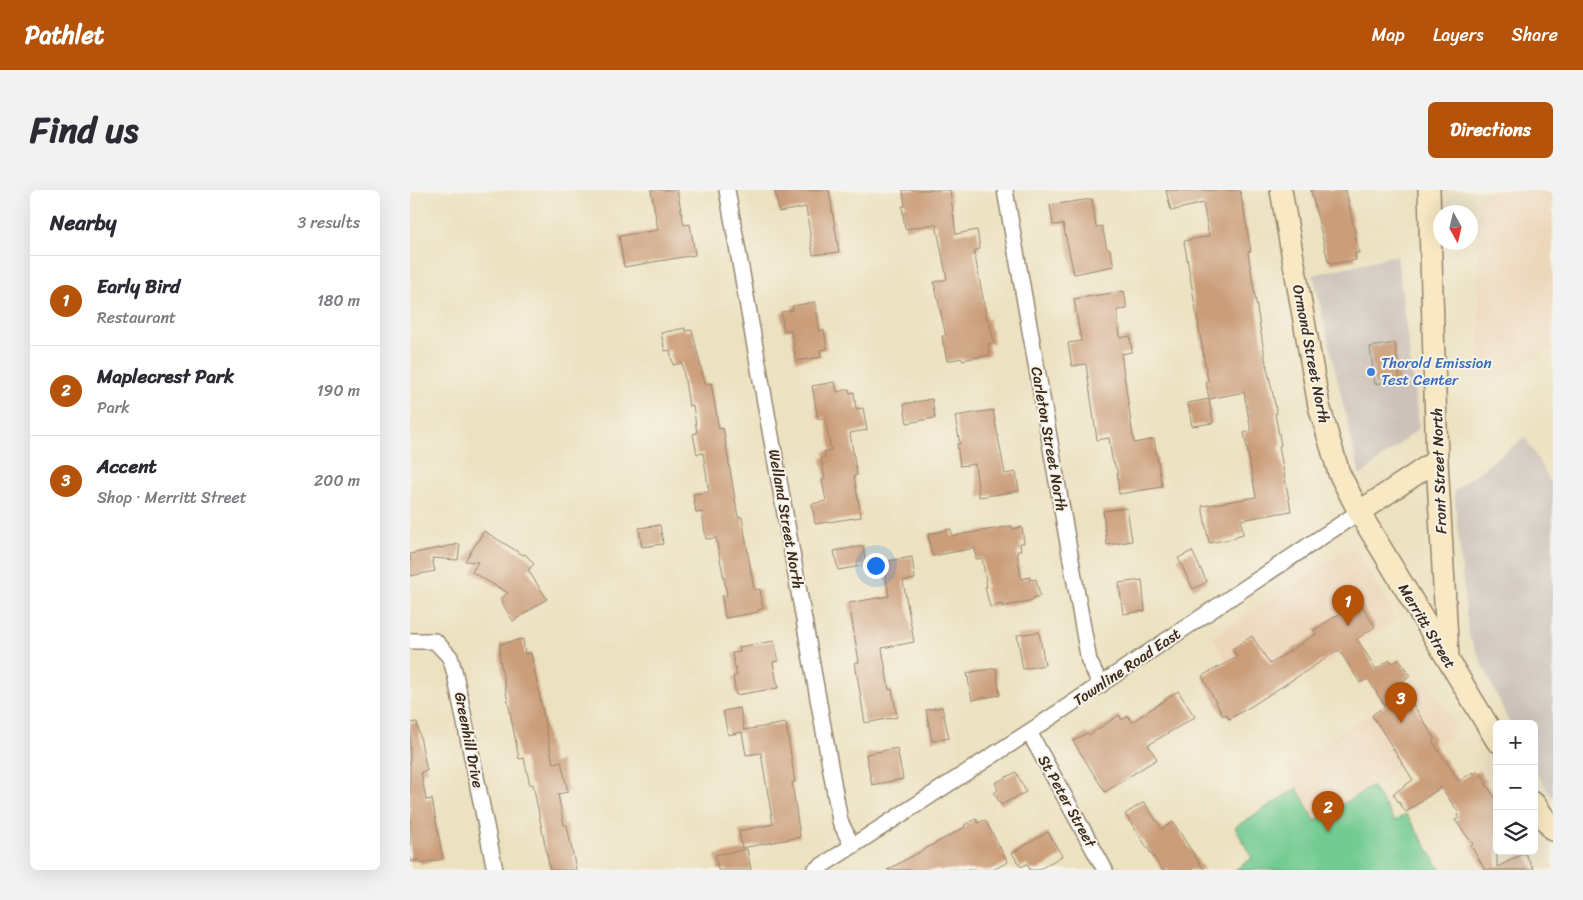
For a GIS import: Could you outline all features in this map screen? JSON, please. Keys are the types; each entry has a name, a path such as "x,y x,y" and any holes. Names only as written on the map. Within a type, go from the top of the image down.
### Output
{"main road":[{"name":"Ormond Street North","path":"1282,190 1319,406 1339,473 1359,512"},
{"name":"Front Street North","path":"1429,190 1437,460 1448,661"},
{"name":"Townline Road East","path":"1359,512 1437,460"},
{"name":"Merritt Street","path":"1359,512 1493,734"},
{"path":"1538,809 1553,830"}],"street":[{"name":"Welland Street North","path":"727,190 840,821 852,846"},
{"name":"Carleton Street North","path":"1005,190 1089,662 1101,685"},
{"name":"Townline Road East","path":"815,870 1101,685 1250,583 1359,512"},
{"name":"Greenhill Drive","path":"410,641 435,640 450,658 495,870"},
{"name":"St Peter Street","path":"1029,732 1105,870"}],"shaded area":[{"path":"1478,190 1553,190 1553,347 1480,392"},
{"path":"1397,255 1419,428 1360,476 1313,275"},
{"path":"1525,437 1553,486 1553,798 1538,775 1538,720 1508,720 1468,633 1454,491"},
{"path":"1348,549 1354,549 1361,556 1396,620 1253,709 1213,637"},
{"path":"1427,679 1458,731 1315,822 1285,767"}],"green space":[{"path":"1372,786 1395,821 1406,814 1441,870 1235,870 1252,858 1235,827 1297,788 1315,821"}],"building":[{"path":"651,190 677,190 684,225 690,224 695,255 624,267 619,236 658,230"},
{"path":"775,190 829,190 839,252 813,255 806,207 779,212"},
{"path":"903,190 950,190 956,234 977,230 980,249 974,251 987,320 989,319 994,343 988,344 990,355 947,361 942,336 946,336 934,282 947,279 936,224 905,229 902,206 905,206"},
{"path":"1166,190 1240,190 1251,251 1248,252 1265,358 1277,413 1275,414 1281,445 1279,446 1291,511 1241,520 1243,534 1236,536 1236,538 1209,543 1202,506 1256,497 1244,433 1251,431 1244,392 1209,399 1206,382 1208,381 1184,241 1209,236 1203,203 1171,211"},
{"path":"1311,190 1346,190 1359,253 1355,253 1356,260 1331,264 1328,261"},
{"path":"1092,199 1096,227 1102,226 1107,249 1110,249 1114,266 1074,274 1063,224 1053,225 1050,205"},
{"path":"1124,291 1127,309 1117,310 1120,338 1130,336 1132,352 1121,354 1134,443 1154,439 1162,487 1119,494 1117,470 1112,459 1109,438 1097,440 1086,364 1072,366 1068,343 1081,341 1074,299"},
{"path":"815,302 820,331 824,330 827,349 820,350 821,357 796,361 791,330 784,331 781,312 793,310 792,306"},
{"path":"685,328 685,331 692,330 705,384 711,383 719,429 723,428 738,517 742,517 754,590 760,589 763,609 758,610 758,612 725,618 722,596 727,595 716,538 706,539 702,512 696,513 693,494 709,492 703,453 697,454 693,434 697,433 693,405 689,406 682,363 673,365 670,350 665,351 661,333"},
{"path":"1395,343 1400,380 1375,384 1370,347"},
{"path":"835,382 837,392 849,389 850,393 854,392 856,409 863,408 867,430 850,433 857,475 854,476 861,517 815,524 812,504 826,501 822,479 825,479 821,458 825,457 824,452 831,450 825,418 818,419 812,386"},
{"path":"932,399 935,418 907,423 904,404"},
{"path":"1209,399 1213,423 1192,426 1188,403"},
{"path":"993,410 1005,474 1016,472 1019,491 979,497 975,464 960,466 957,444 960,444 955,416"},
{"path":"1127,508 1132,541 1107,545 1103,511"},
{"path":"660,525 663,544 642,547 639,528"},
{"path":"1012,526 1013,529 1022,527 1024,543 1020,543 1021,551 1017,551 1021,579 1030,577 1030,580 1036,579 1040,596 1033,598 1033,600 1002,607 1002,604 990,607 985,587 987,587 982,558 976,559 975,548 932,556 928,534 951,529 952,536"},
{"path":"484,531 523,555 525,554 534,564 528,570 547,599 513,621 501,598 508,593 472,572 478,562 465,561"},
{"path":"460,544 458,560 432,558 435,571 410,576 410,554"},
{"path":"863,546 866,565 838,570 834,551"},
{"path":"1192,551 1207,582 1193,589 1178,558"},
{"path":"912,557 915,579 903,581 914,642 882,648 889,690 892,689 897,717 865,723 855,663 859,662 849,603 889,596 883,562"},
{"path":"1142,580 1145,611 1123,614 1119,583"},
{"path":"1359,601 1375,627 1357,639 1376,669 1390,660 1393,663 1399,659 1410,676 1399,683 1435,739 1432,741 1459,781 1473,772 1474,774 1479,771 1487,782 1485,783 1493,794 1493,855 1497,855 1497,867 1521,855 1526,855 1534,870 1485,870 1471,846 1473,844 1455,820 1459,818 1457,815 1459,813 1441,787 1406,812 1393,794 1413,780 1372,715 1385,706 1368,679 1360,683 1339,650 1229,719 1226,714 1223,716 1202,676 1237,657 1232,649 1252,636 1270,664 1316,634 1314,630"},
{"path":"1039,632 1045,665 1023,669 1017,635"},
{"path":"523,639 525,654 531,653 553,763 561,761 568,792 558,794 564,825 567,825 576,870 550,870 533,784 530,785 524,758 519,759 500,660 500,644"},
{"path":"774,641 778,661 773,662 778,688 736,695 733,676 737,676 732,653 740,652 739,647"},
{"path":"996,668 1000,695 972,700 967,673"},
{"path":"1178,691 1195,717 1148,745 1157,759 1105,792 1073,741 1087,733 1089,735 1119,715 1122,720 1128,716 1132,722"},
{"path":"942,707 949,738 932,741 926,710"},
{"path":"740,708 744,730 786,723 795,782 792,782 800,837 742,848 739,831 773,824 761,753 746,755 742,732 728,735 723,711"},
{"path":"417,722 427,771 421,772 426,800 432,799 443,859 420,864 419,860 410,862 410,723"},
{"path":"897,748 903,779 872,785 866,754"},
{"path":"1016,772 1026,792 1001,805 994,793 998,790 995,783"},
{"path":"1144,802 1162,829 1173,822 1204,870 1162,870 1125,814"},
{"path":"976,819 978,823 985,820 1008,862 993,870 887,870 965,827 964,825"},
{"path":"1048,832 1062,856 1038,870 1030,870 1027,864 1021,867 1012,853"},
{"path":"747,849 751,870 718,870 715,855"}],"place":[{"name":"Thorold Emission Test Center","path":"1371,372"},
{"name":"Early Bird","path":"1348,626"},
{"name":"Accent","path":"1401,723"},
{"name":"Maplecrest Park","path":"1328,832"}]}
